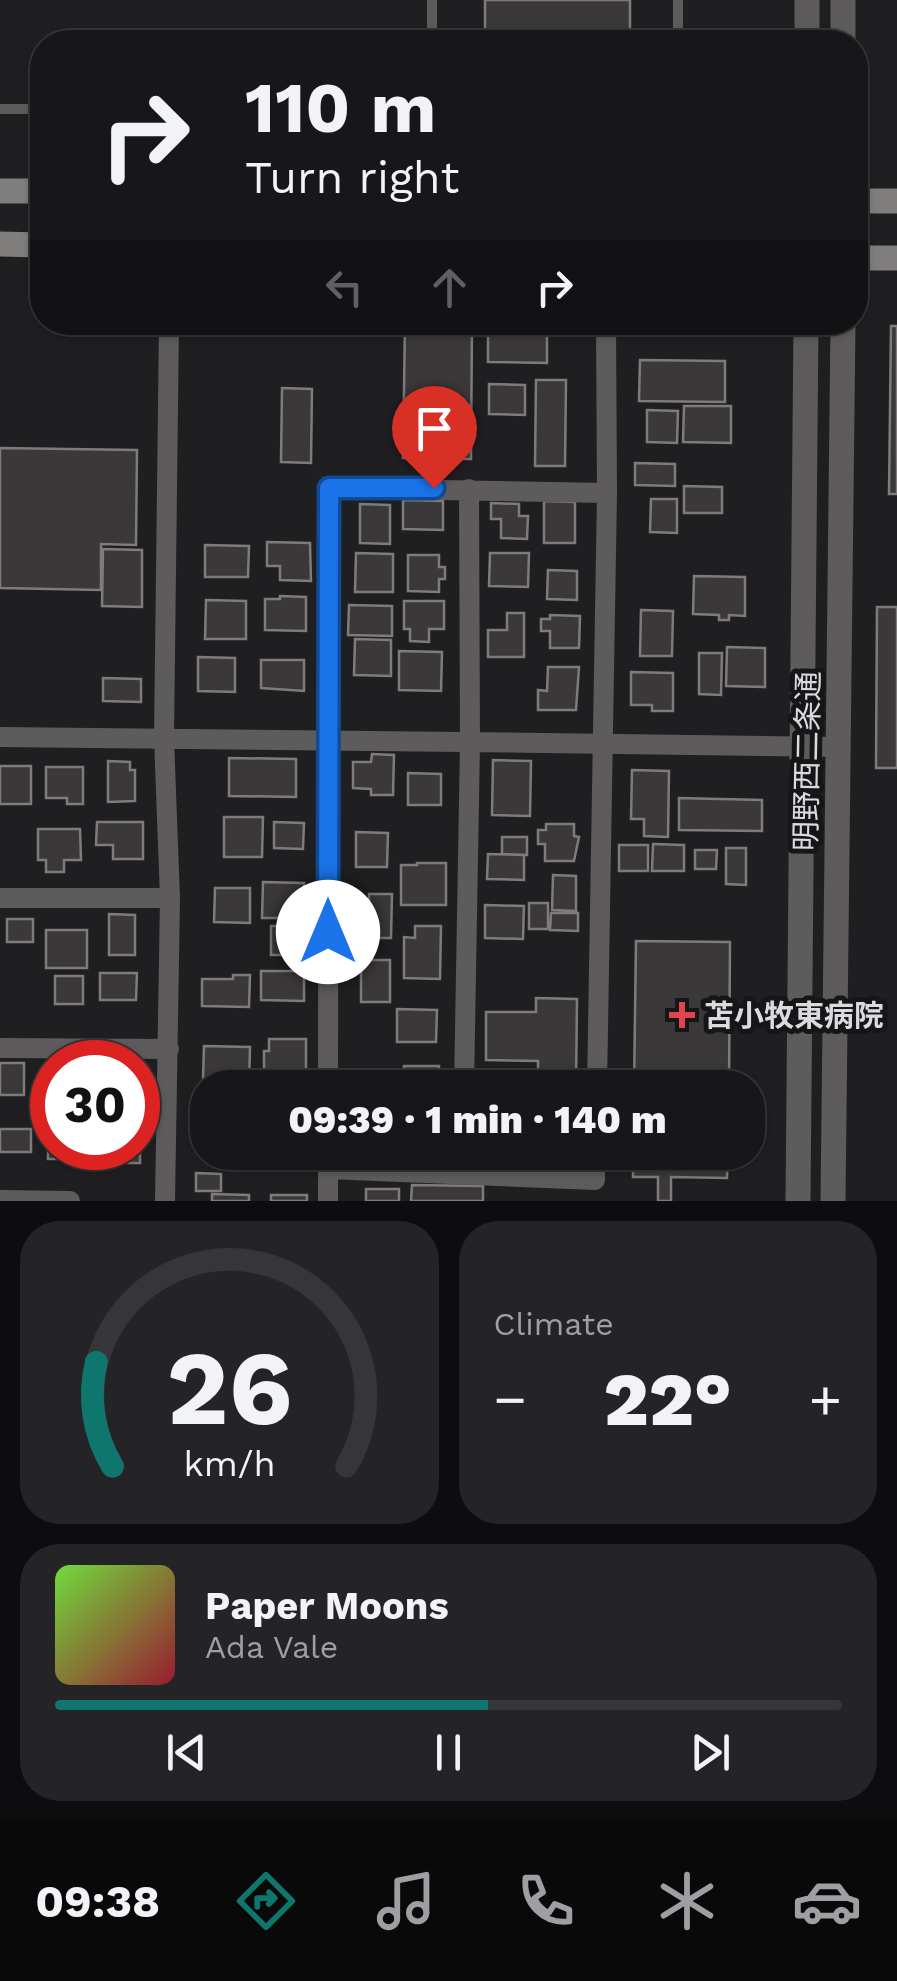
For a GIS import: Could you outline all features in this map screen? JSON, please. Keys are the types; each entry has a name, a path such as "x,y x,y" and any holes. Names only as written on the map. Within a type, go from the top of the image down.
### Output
{"main road":[{"path":"0,190 30,191"},
{"path":"868,201 897,201"},
{"path":"0,244 30,245"},
{"path":"868,258 897,258"}],"street":[{"path":"807,0 807,30"},
{"path":"842,30 843,0"},
{"path":"165,1201 170,898 164,738 169,335"},
{"path":"596,1070 607,493 606,335"},
{"name":"明野西二条通","path":"798,1201 806,335"},
{"name":"明野西二条通","path":"833,1201 843,335"},
{"path":"328,1070 329,488 607,493"},
{"path":"464,1070 470,743 469,489"},
{"path":"0,737 327,738 840,748"},
{"path":"0,898 170,898"},
{"path":"0,1048 168,1048"},
{"path":"328,1170 328,1201"},
{"path":"415,1170 595,1180 595,1170"},
{"path":"463,1170 463,1175"},
{"path":"0,1200 70,1201"}],"lane":[{"path":"432,0 432,30"},
{"path":"678,0 678,30"},
{"path":"0,109 30,109"}],"building":[{"path":"485,0 630,0 630,30 485,30"},
{"path":"891,326 897,326 897,494 889,494"},
{"path":"405,335 472,335 471,459 403,458"},
{"path":"488,335 547,335 547,363 488,362"},
{"path":"640,360 725,361 725,402 639,401"},
{"path":"536,380 566,380 565,466 535,466"},
{"path":"489,384 525,385 525,415 489,414"},
{"path":"282,388 312,389 311,463 281,462"},
{"path":"684,406 731,406 731,443 683,442"},
{"path":"647,410 678,411 677,443 647,442"},
{"path":"0,448 137,450 136,545 101,544 101,590 0,588"},
{"path":"635,463 675,464 675,486 635,485"},
{"path":"684,486 722,487 722,513 684,513"},
{"path":"651,499 677,499 677,533 650,532"},
{"path":"403,500 443,501 443,530 403,529"},
{"path":"544,501 575,502 575,543 544,543"},
{"path":"491,503 519,504 519,516 528,516 527,539 501,538 501,519 491,519"},
{"path":"360,504 390,505 390,544 360,543"},
{"path":"267,542 310,543 311,581 280,580 280,566 267,566"},
{"path":"205,545 249,546 248,577 205,577"},
{"path":"103,549 142,550 142,607 102,606"},
{"path":"356,553 393,554 393,592 355,592"},
{"path":"490,553 529,553 528,587 489,586"},
{"path":"408,555 439,555 445,579 439,579 439,592 408,591"},
{"path":"548,570 577,571 577,600 547,599"},
{"path":"694,576 745,577 745,616 729,615 729,620 719,620 719,615 693,614"},
{"path":"306,597 306,631 265,630 265,599"},
{"path":"206,600 246,601 246,639 205,639"},
{"path":"404,601 444,601 444,629 429,629 429,642 410,641 410,629 404,629"},
{"path":"349,605 392,606 392,636 348,635"},
{"path":"877,607 897,607 897,768 876,768"},
{"path":"641,610 673,611 672,656 640,656"},
{"path":"507,613 524,613 524,657 488,657 488,630 507,630"},
{"path":"550,615 580,616 579,648 550,648 550,631 541,631 541,619 550,619"},
{"path":"355,639 391,640 391,676 354,675"},
{"path":"727,647 765,648 765,687 726,686"},
{"path":"399,651 442,652 441,691 399,690"},
{"path":"699,653 722,653 721,695 699,694"},
{"path":"198,657 235,658 235,692 198,691"},
{"path":"261,660 304,660 304,691 261,688"},
{"path":"548,667 579,667 576,710 538,710 538,690 547,691"},
{"path":"631,672 673,673 673,711 631,705"},
{"path":"103,678 141,679 141,702 103,701"},
{"path":"372,754 394,755 393,795 371,795 371,789 353,788 353,762 371,762"},
{"path":"229,758 296,759 296,797 229,796"},
{"path":"493,760 531,761 530,816 492,815"},
{"path":"108,761 130,762 130,770 135,770 135,801 108,802"},
{"path":"0,766 31,766 31,804 0,804"},
{"path":"46,767 83,767 83,804 67,804 67,798 46,798"},
{"path":"632,770 669,771 668,837 644,836 644,819 631,819"},
{"path":"408,773 441,774 441,805 408,805"},
{"path":"679,798 762,800 762,831 679,830"},
{"path":"224,817 263,817 262,857 224,857"},
{"path":"97,822 143,822 143,859 113,859 113,845 96,845"},
{"path":"274,822 304,823 303,849 274,848"},
{"path":"546,824 574,824 574,836 579,837 574,861 545,861 545,844 538,844 538,830 546,830"},
{"path":"38,829 80,829 81,860 64,860 64,872 46,872 46,860 38,860"},
{"path":"356,832 388,833 387,867 356,867"},
{"path":"502,837 527,837 527,855 502,854"},
{"path":"653,844 684,845 684,871 652,871"},
{"path":"619,845 648,845 648,871 619,871"},
{"path":"726,848 746,848 746,885 726,884"},
{"path":"695,850 717,850 716,869 695,869"},
{"path":"488,854 524,855 524,880 487,879"},
{"path":"446,863 446,905 401,905 401,865"},
{"path":"553,875 576,876 576,911 552,910"},
{"path":"263,882 304,883 303,918 262,918"},
{"path":"215,888 250,888 250,923 214,922"},
{"path":"369,894 392,894 391,938 362,938 362,900 369,900"},
{"path":"529,903 548,903 548,929 529,929"},
{"path":"485,905 524,906 523,939 485,938"},
{"path":"551,913 578,913 578,931 550,930"},
{"path":"109,914 135,915 135,955 109,955"},
{"path":"7,919 33,919 33,942 7,942"},
{"path":"271,926 305,926 305,955 271,955"},
{"path":"415,926 441,926 440,979 404,978 404,937 415,938"},
{"path":"46,930 87,930 87,968 46,968"},
{"name":"苫小牧東病院","path":"636,941 730,942 729,1070 634,1070"},
{"path":"361,960 390,960 390,1002 361,1002"},
{"path":"261,971 304,971 304,1001 261,1000"},
{"path":"100,973 137,973 136,1000 100,1000"},
{"path":"233,975 250,975 249,1007 202,1006 202,979 233,979"},
{"path":"55,976 83,976 83,1004 55,1004"},
{"path":"536,998 577,999 576,1070 538,1070 538,1061 486,1060 486,1012 536,1012"},
{"path":"397,1009 437,1010 436,1042 397,1042"},
{"path":"269,1039 306,1039 306,1070 264,1070 264,1051 269,1051"},
{"path":"204,1046 250,1047 249,1070 203,1070"},
{"path":"0,1063 24,1063 24,1095 0,1095"},
{"path":"404,1066 439,1066 439,1070 404,1070"},
{"path":"0,1129 30,1129 30,1152 0,1152"},
{"path":"633,1170 727,1170 727,1178 671,1177 671,1201 658,1201 658,1177 633,1177"},
{"path":"196,1173 221,1174 221,1191 196,1191"},
{"path":"412,1185 483,1186 483,1201 411,1201"},
{"path":"366,1189 399,1189 399,1201 366,1201"},
{"path":"212,1194 249,1195 249,1201 212,1201"},
{"path":"271,1195 307,1195 307,1201 271,1201"}],"place":[{"name":"苫小牧東病院","path":"682,1015"}],"route":[{"path":"328,932 329,488 434,488"}]}
